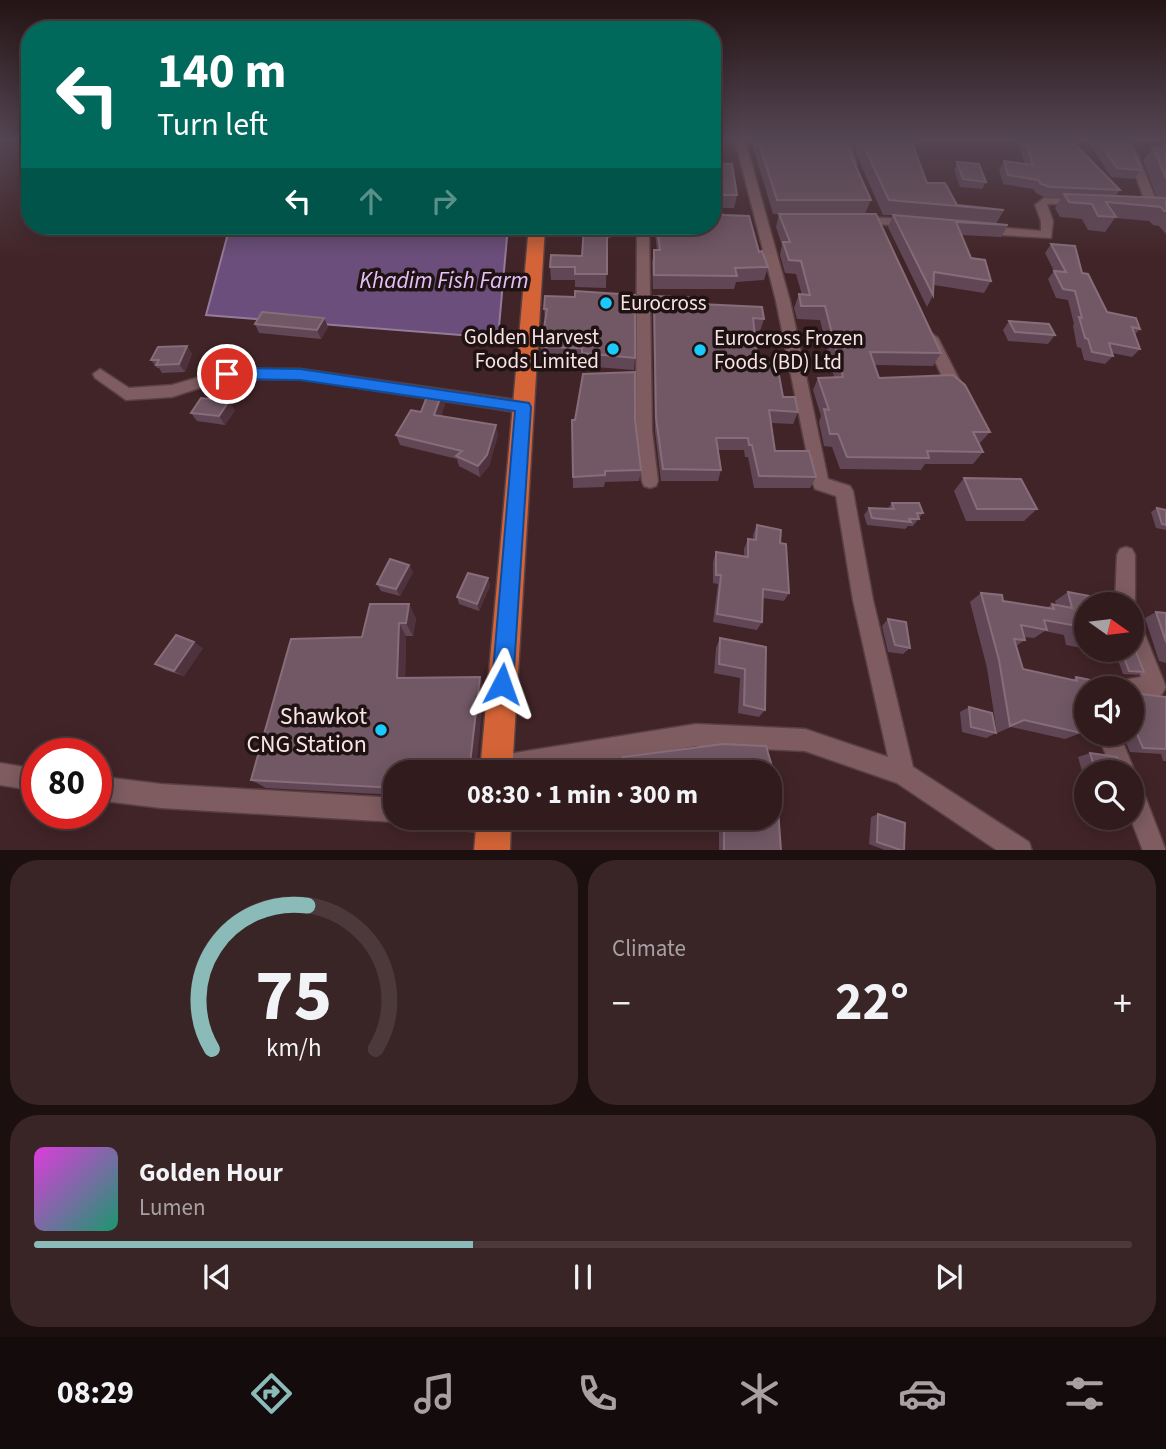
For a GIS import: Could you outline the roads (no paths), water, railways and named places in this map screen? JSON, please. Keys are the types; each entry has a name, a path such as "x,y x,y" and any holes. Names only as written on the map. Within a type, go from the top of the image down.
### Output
{"highway":[{"path":"497,760 536,235"}],"street":[{"path":"751,180 783,301 821,484 844,491 866,613 903,774"},
{"path":"1141,180 1153,207"},
{"path":"968,228 1047,235 1047,221 1041,205 1044,201 1090,202"},
{"path":"1138,206 1166,208"},
{"path":"839,220 927,224"},
{"path":"643,235 644,431 650,481"},
{"path":"927,330 956,389"},
{"path":"100,374 126,394 172,391 227,374 300,374 523,407"},
{"path":"1125,555 1125,592"},
{"path":"1144,658 1155,687 1144,687"},
{"path":"551,760 696,736 805,740 903,774 1020,850"},
{"path":"0,775 21,778"},
{"path":"112,790 161,796 383,809"},
{"path":"1144,822 1155,850"}],"water":[{"name":"Khadim Fish Farm","path":"228,235 507,235 498,338 206,315"}],"place":[{"name":"Eurocross","path":"606,303"},
{"name":"Golden Harvest Foods Limited","path":"613,349"},
{"name":"Eurocross Frozen Foods (BD) Ltd","path":"700,350"},
{"name":"Shawkot CNG Station","path":"381,730"}]}
